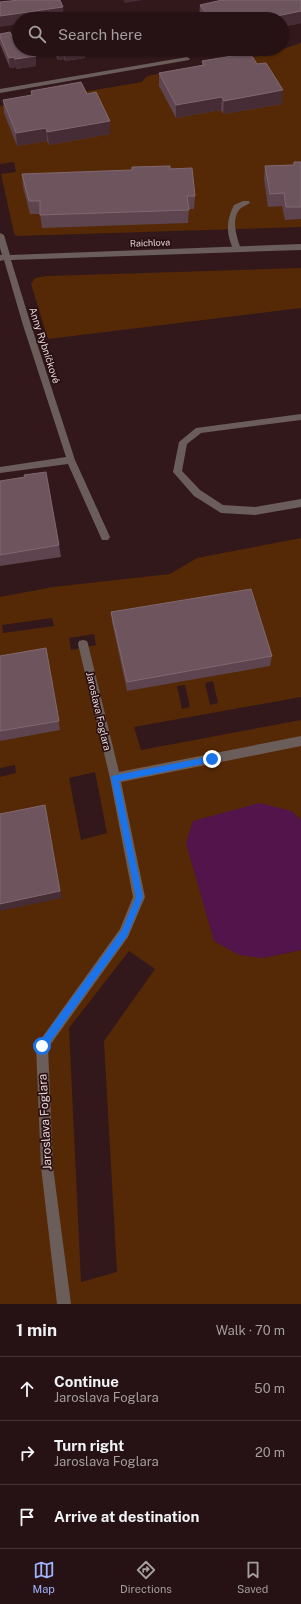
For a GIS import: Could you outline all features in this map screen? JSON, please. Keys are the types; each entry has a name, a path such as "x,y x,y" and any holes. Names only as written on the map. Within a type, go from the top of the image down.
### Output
{"street":[{"path":"0,91 187,59"},
{"path":"237,249 230,232 232,219 237,207 246,203"},
{"name":"Anny Rybníčkové","path":"0,235 3,258 27,325 71,460 105,537"},
{"name":"Raichlova","path":"3,258 301,247"},
{"path":"301,417 199,430 183,442 177,472 197,493 222,509 255,512 301,503"},
{"path":"0,470 71,460"},
{"name":"Jaroslava Foglara","path":"64,1304 47,1167 42,1046 124,933 139,897 115,778 83,644"},
{"path":"115,778 301,741"}],"shaded area":[{"path":"301,43 301,175 282,206 301,219 301,227 16,236 14,233 1,174 16,172 14,162 0,164 0,106 142,82 146,77 152,75 259,56 289,56 289,47"},
{"path":"301,268 301,308 48,339 31,284 35,278 47,276"},
{"path":"301,538 301,697 134,727 141,750 301,720 301,820 291,811 262,958 301,950 301,1304 0,1304 0,777 16,773 15,765 0,768 0,597 53,587 170,574 197,558","holes":["52,618 54,626 3,633 2,625","94,634 96,645 71,650 69,638","213,681 218,703 210,705 205,683","185,685 190,707 182,709 177,686","95,772 107,833 81,840 69,778","129,951 155,969 104,1041 117,1272 81,1282 69,1028"]},
{"path":"260,803 291,811 301,820 301,950 263,958 239,955 214,941 186,843 193,821"}],"building":[{"path":"19,0 60,0 63,7 28,12 12,12 12,14 0,16 0,2"},
{"path":"222,0 301,0 301,11 289,13 289,12 205,12 200,5"},
{"path":"10,32 12,36 12,56 36,56 15,59 14,57 9,58 0,34"},
{"path":"232,56 252,56 257,64 266,63 283,90 224,101 222,97 176,105 159,73 204,65 202,61"},
{"path":"81,82 87,94 96,92 110,121 47,132 46,128 16,133 3,100 32,95 31,91"},
{"path":"294,162 301,162 301,207 286,207 284,193 270,194 265,166 294,165"},
{"path":"170,166 170,169 192,168 195,196 187,196 189,210 40,215 40,201 29,201 22,174 132,170 132,167"},
{"path":"46,472 59,545 0,555 0,481 25,477 24,475"},
{"path":"251,589 272,656 127,682 111,612"},
{"path":"46,648 59,721 0,731 0,656"},
{"path":"45,805 60,891 0,904 0,814"}],"route":[{"path":"42,1046 124,933 139,897 115,778 212,759"}]}
